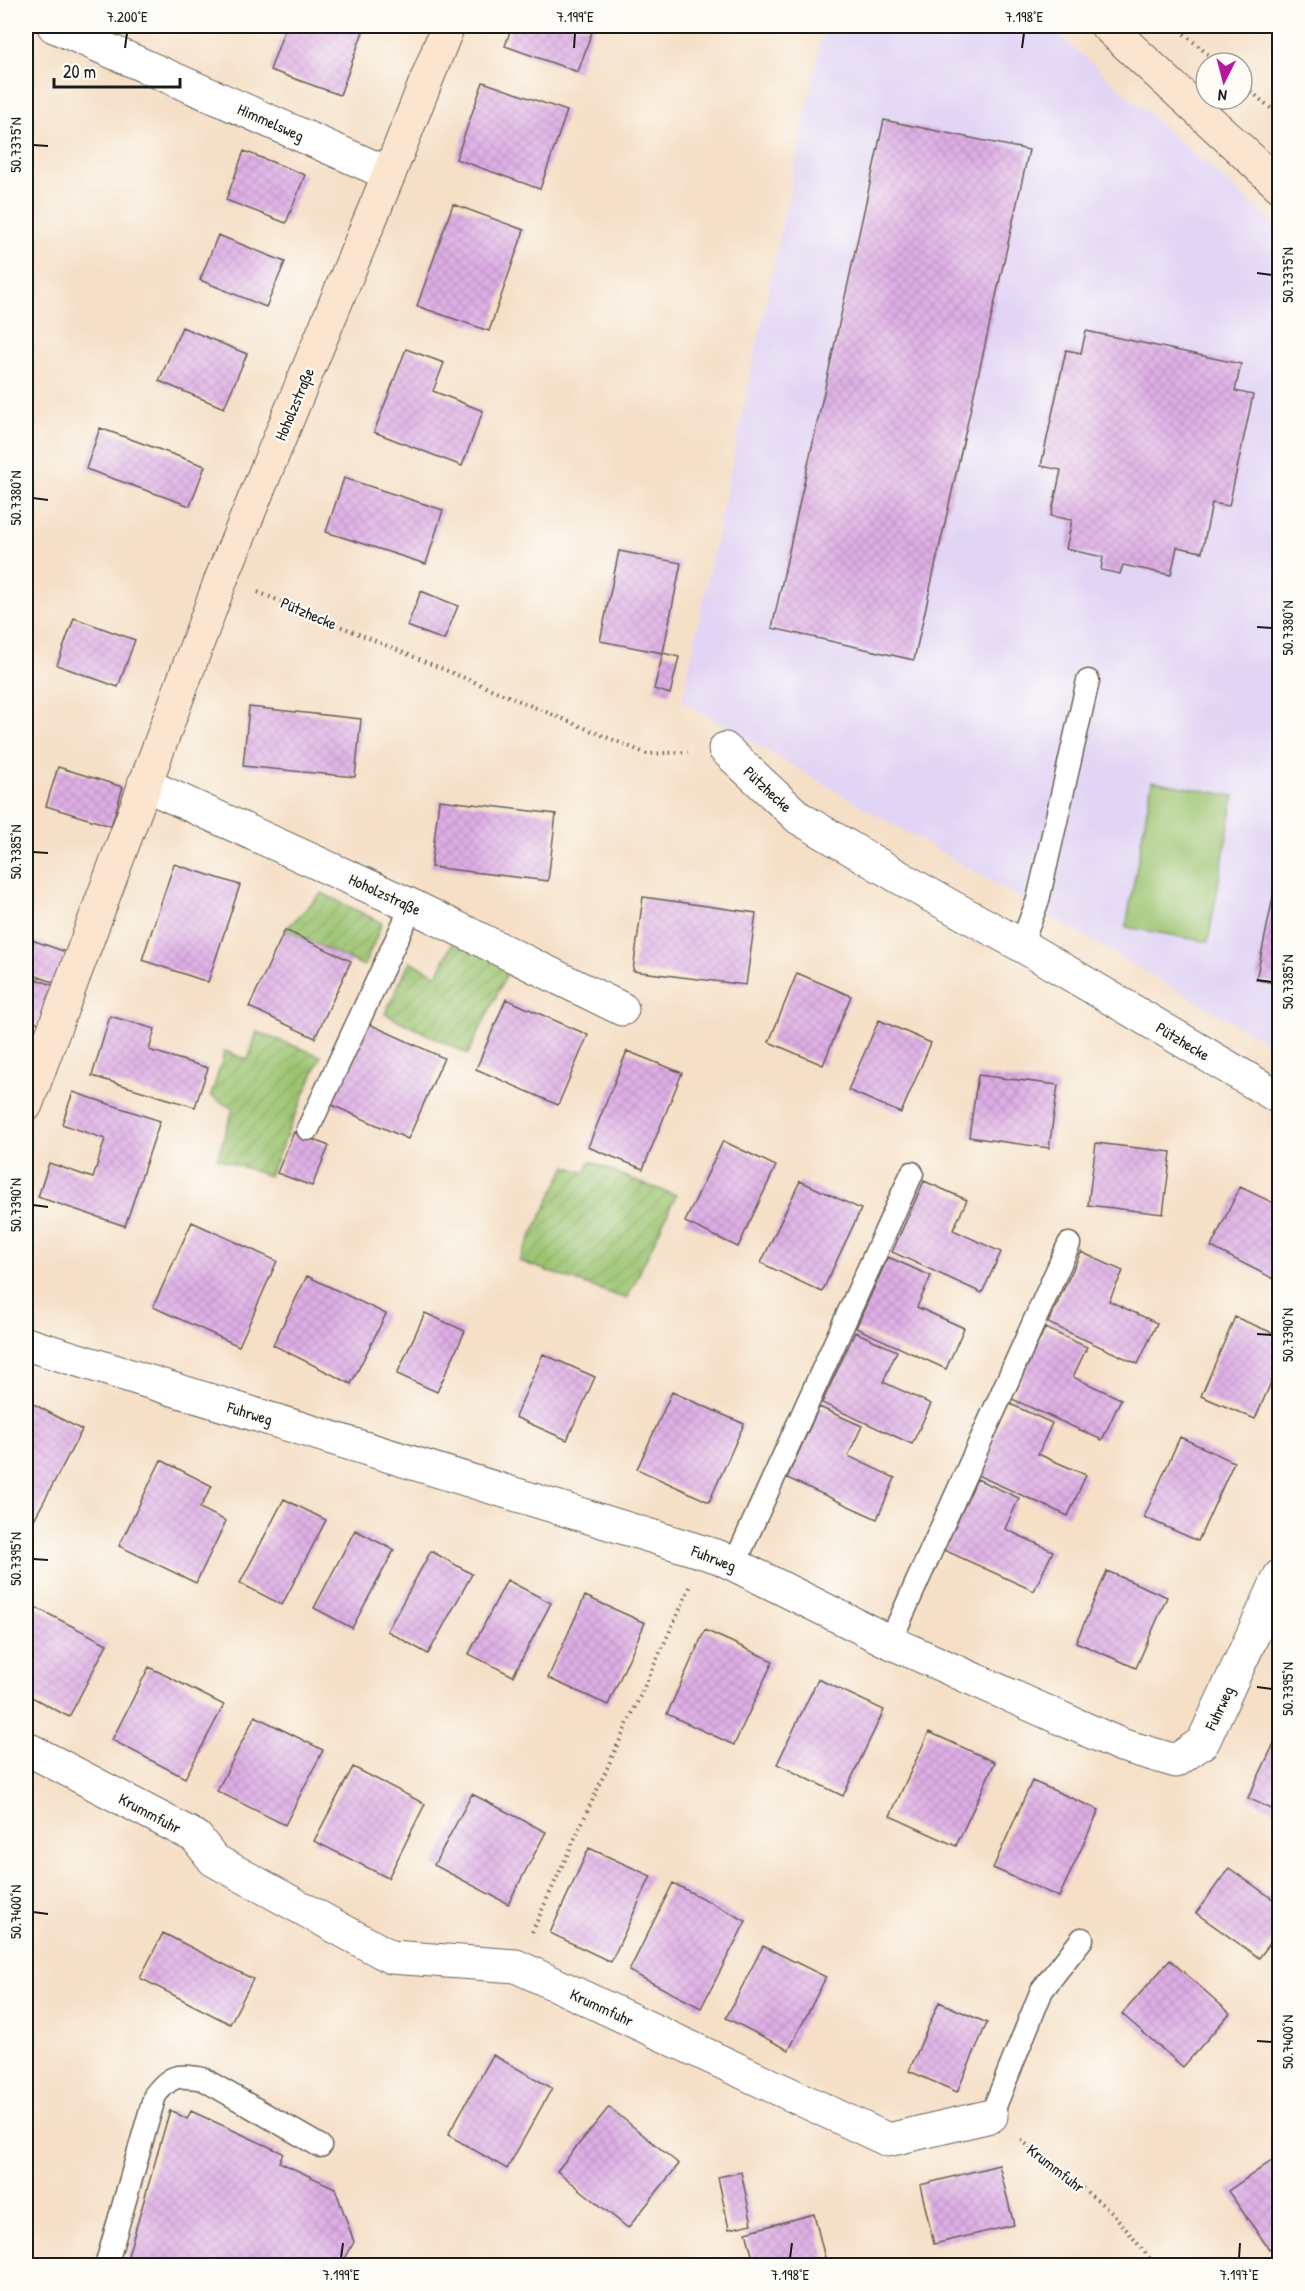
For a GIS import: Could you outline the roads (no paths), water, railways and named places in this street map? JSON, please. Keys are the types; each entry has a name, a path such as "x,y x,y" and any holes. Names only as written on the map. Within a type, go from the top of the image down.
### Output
{"street":[{"name":"Himmelsweg","path":"54,26 389,174"},
{"name":"Hoholzstraße","path":"26,1105 222,577 448,26"},
{"path":"1107,26 1280,186"},
{"name":"Pützhecke","path":"725,749 799,818 1021,945 1280,1098"},
{"name":"Hoholzstraße","path":"144,784 412,906 622,1009"},
{"name":"Fuhrweg","path":"26,1344 720,1559 890,1642 1121,1745 1176,1761 1203,1742 1280,1576"},
{"name":"Krummfuhr","path":"26,1748 196,1838 214,1860 391,1957 516,1966 888,2140 991,2116"}],"lane":[{"path":"1021,945 1038,900 1046,869 1088,681"},
{"path":"308,1129 412,906"},
{"path":"720,1559 912,1173"},
{"path":"890,1642 1069,1244"},
{"path":"991,2116 1042,1990 1082,1939"},
{"path":"106,2265 155,2095 168,2080 183,2076 203,2079 320,2146"}]}
